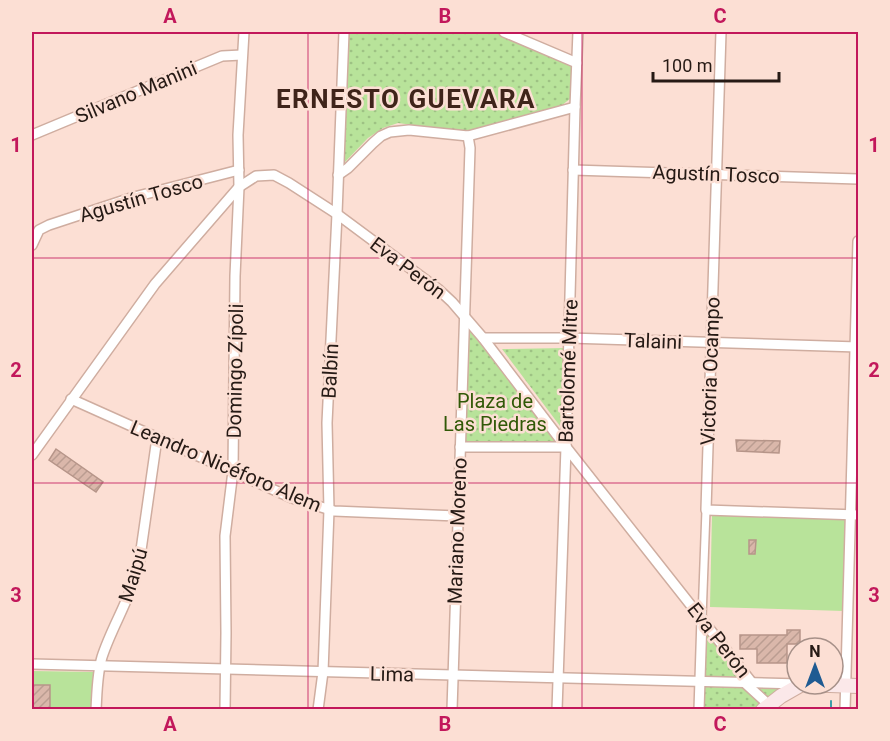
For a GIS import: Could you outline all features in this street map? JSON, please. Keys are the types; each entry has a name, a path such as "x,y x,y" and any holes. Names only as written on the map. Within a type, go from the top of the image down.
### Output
{"main road":[{"path":"766,707 785,694"}],"street":[{"name":"Domingo Zípoli","path":"225,710 225,536 233,471 238,135 244,32"},
{"name":"Balbín","path":"318,710 322,672 328,510 327,423 344,32"},
{"path":"504,32 577,63"},
{"name":"Bartolomé Mitre","path":"557,710 578,32"},
{"name":"Victoria Ocampo","path":"699,710 721,32"},
{"name":"Silvano Manini","path":"32,135 222,56 242,56"},
{"path":"338,175 373,142 390,132 409,130 468,136 575,107"},
{"name":"Mariano Moreno","path":"452,710 470,148 468,136"},
{"name":"Agustín Tosco","path":"32,245 37,233 43,227 134,197 239,170"},
{"name":"Agustín Tosco","path":"573,170 858,179"},
{"name":"Eva Perón","path":"32,455 155,284 239,187 256,176 274,175 337,214 438,289 464,314 702,618 766,707"},
{"path":"845,710 852,686 858,241"},
{"name":"Talaini","path":"483,338 569,338 857,347"},
{"name":"Leandro Nicéforo Alem","path":"71,399 292,498 328,510 457,516"},
{"name":"Maipú","path":"96,710 100,665 140,564 157,438"},
{"path":"460,447 566,447"},
{"path":"706,510 855,515"},
{"name":"Lima","path":"32,664 785,684"}],"green space":[{"path":"346,32 500,32 572,67 571,98 561,106 463,132 398,123 383,128 368,138 345,162 343,157"},
{"name":"Plaza de Las Piedras","path":"464,314 566,447 460,447"},
{"path":"566,348 563,430 502,349"},
{"path":"712,514 847,518 844,611 710,607"},
{"path":"702,618 753,684 785,684 785,695 763,709 699,710"},
{"path":"32,671 93,672 92,709 32,710"}],"building":[{"path":"736,440 780,441 779,453 737,451"},
{"path":"56,449 103,482 96,492 49,460"},
{"path":"749,540 756,540 755,554 749,554"},
{"path":"787,630 800,630 800,636 785,636 785,663 757,663 757,649 740,649 740,635 787,635"},
{"path":"32,685 50,685 50,710 32,710"}],"waterway":[{"path":"831,701 831,710"}],"district":[{"name":"ERNESTO GUEVARA","path":"406,99"}]}
